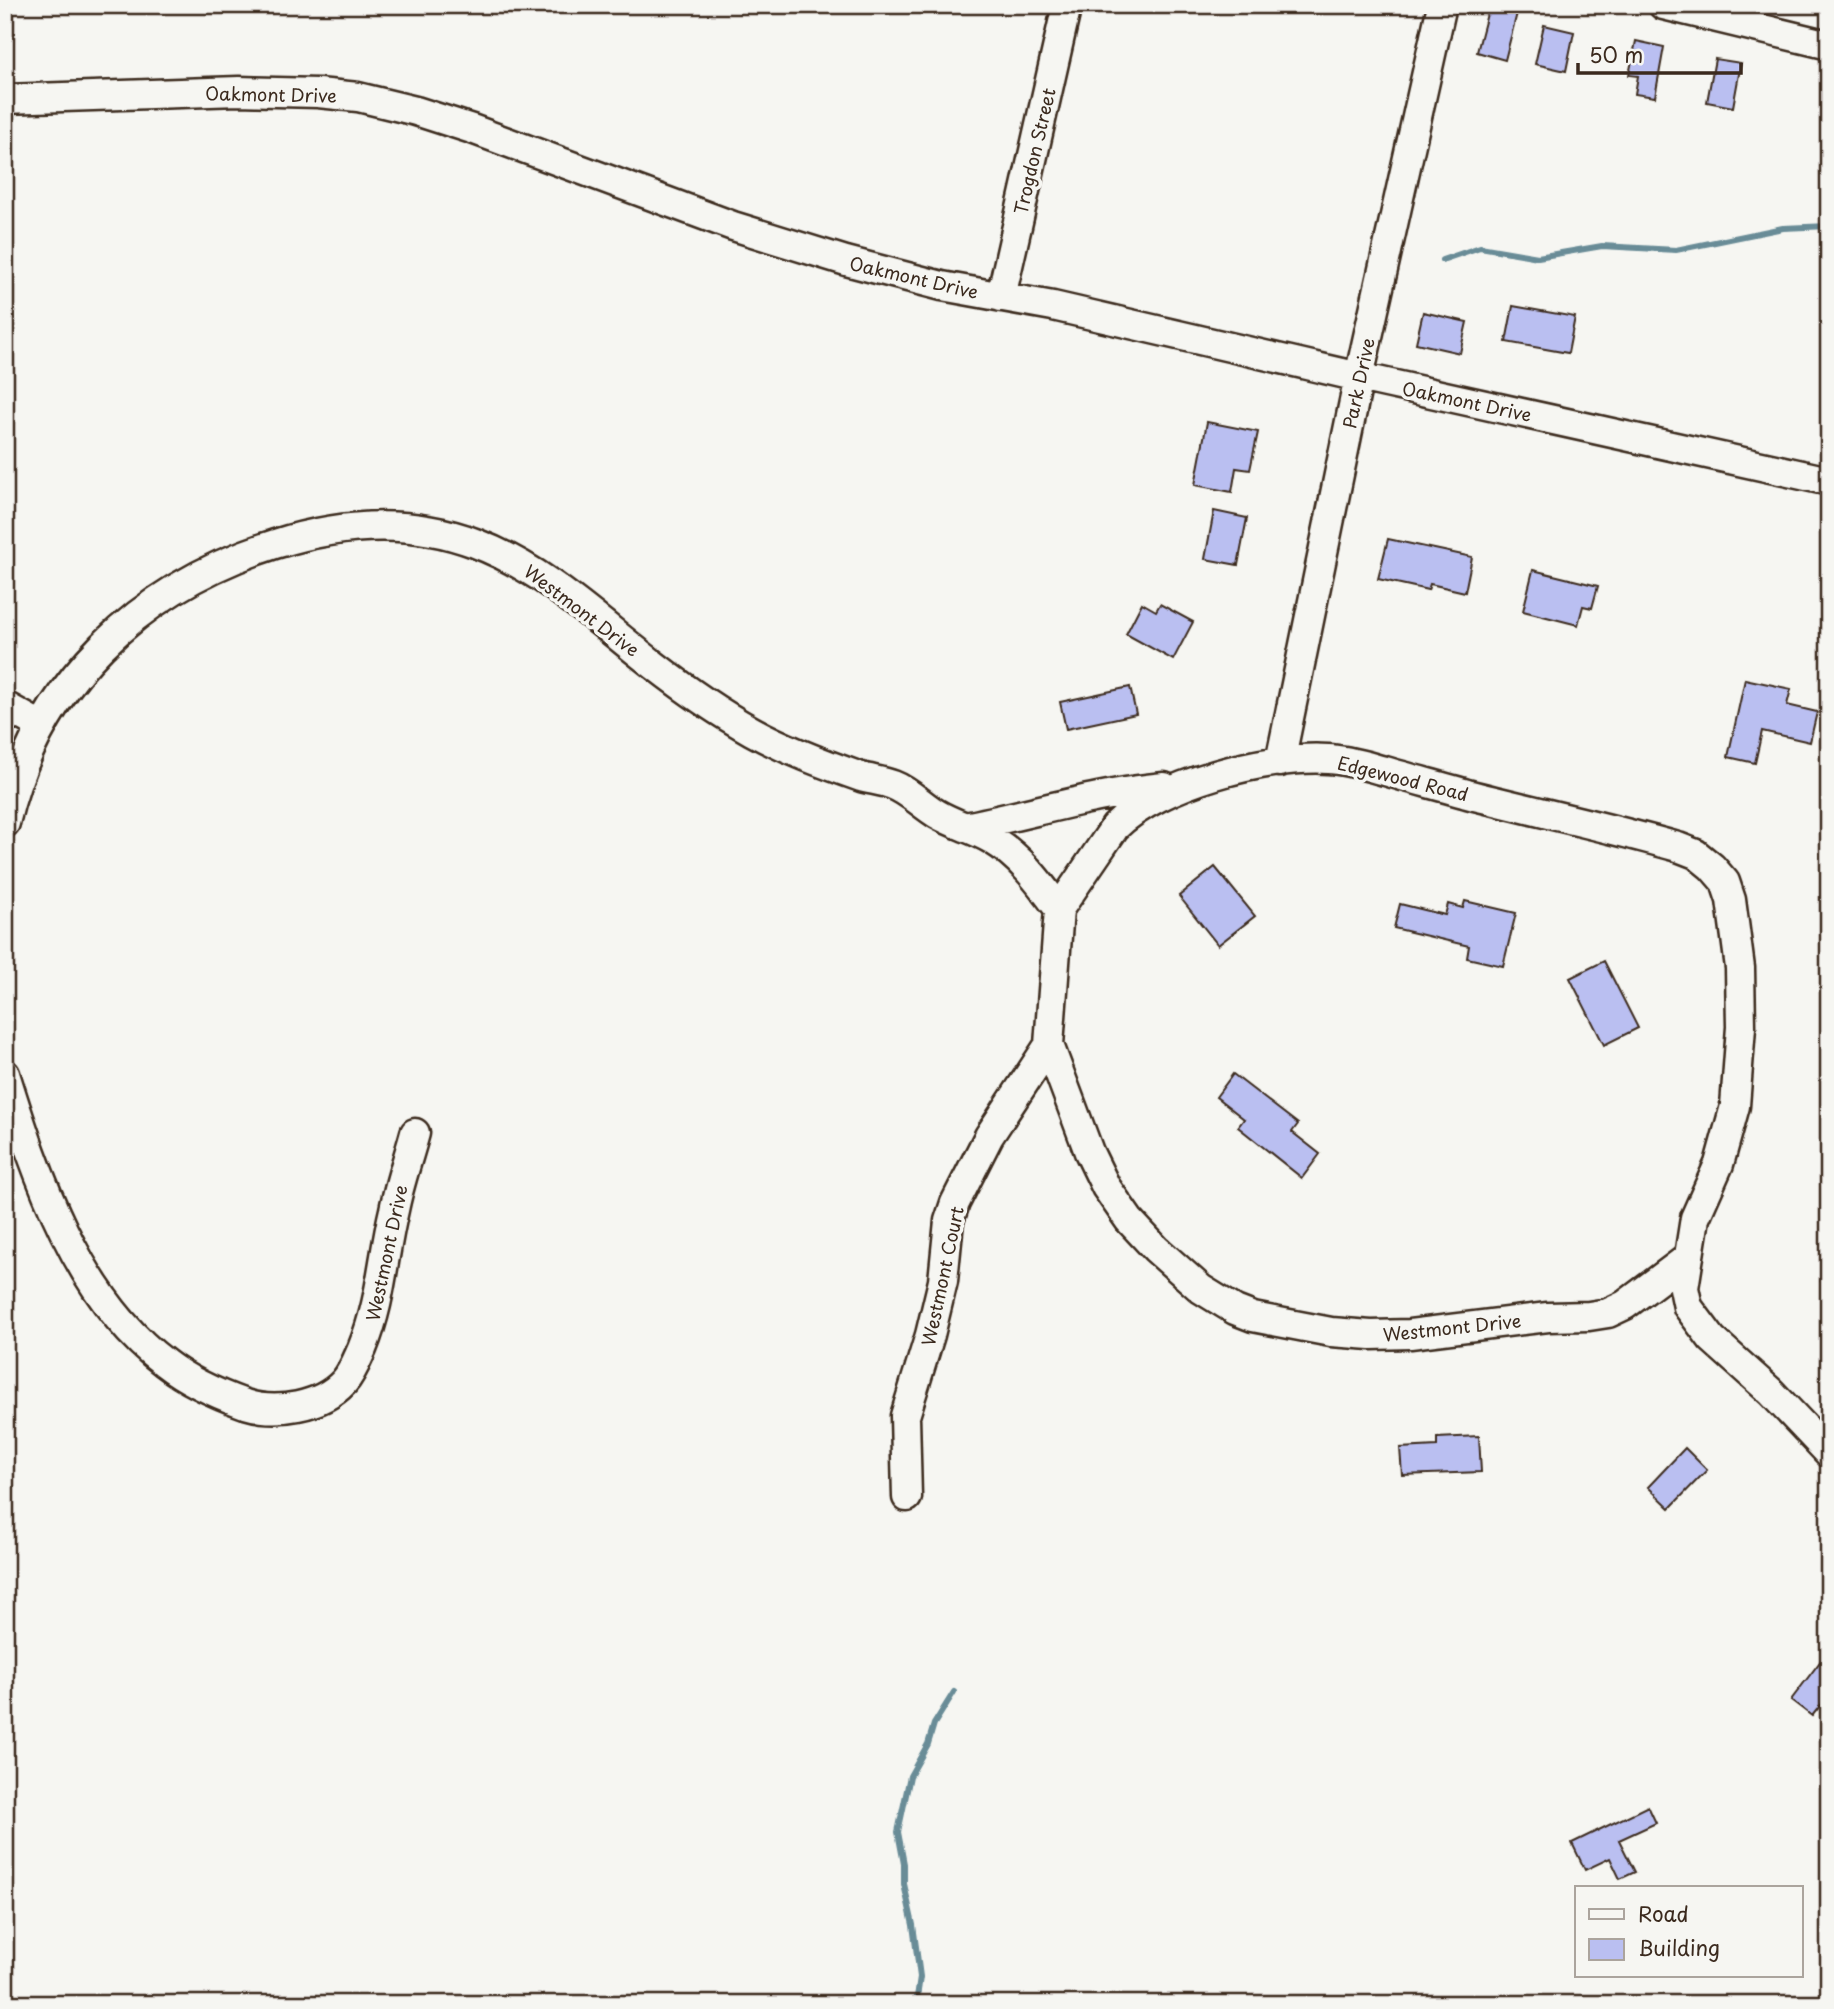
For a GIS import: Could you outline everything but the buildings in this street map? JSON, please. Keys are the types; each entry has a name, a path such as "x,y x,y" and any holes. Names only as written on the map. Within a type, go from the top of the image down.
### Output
{"street":[{"name":"Trogdon Street","path":"1000,296 1067,5"},
{"name":"Park Drive","path":"1280,762 1359,377 1442,5"},
{"path":"1663,5 1829,45"},
{"name":"Oakmont Drive","path":"5,99 239,91 358,97 416,111 472,129 733,226 942,286 1066,309 1829,481"},
{"name":"Westmont Drive","path":"5,823 18,781 41,726 57,699 81,668 139,613 194,577 242,555 338,528 398,526 455,536 512,559 545,579 702,700 753,731 807,757 895,786 939,815 991,839 1024,864 1059,909"},
{"path":"5,706 41,726"},
{"name":"Edgewood Road","path":"1059,909 1115,827 1125,817 1183,786 1234,770 1312,758 1351,762 1678,847 1696,854 1712,866 1725,882 1731,900 1740,968 1741,1027 1738,1087 1725,1145 1695,1218 1689,1257"},
{"path":"965,827 1084,800 1183,786"},
{"name":"Westmont Court","path":"907,1497 905,1416 940,1294 949,1221 989,1136 1049,1045 1059,909"},
{"name":"Westmont Drive","path":"1049,1045 1089,1152 1106,1187 1129,1220 1201,1289 1235,1310 1253,1317 1331,1332 1371,1335 1410,1334 1548,1317 1589,1317 1608,1313 1625,1305 1689,1257"},
{"name":"Westmont Drive","path":"5,1074 42,1183 67,1237 97,1288 121,1320 148,1349 179,1374 233,1400 262,1408 291,1407 330,1394 344,1382 355,1365 371,1328 381,1289 393,1211 415,1133"},
{"path":"1689,1257 1684,1288 1688,1307 1699,1324 1726,1354 1771,1392 1829,1453"}],"waterway":[{"path":"1442,260 1480,247 1538,257 1602,246 1676,250 1783,228 1829,226"},
{"path":"916,2004 920,1977 898,1832 910,1776 928,1744 934,1724 954,1692"}]}
